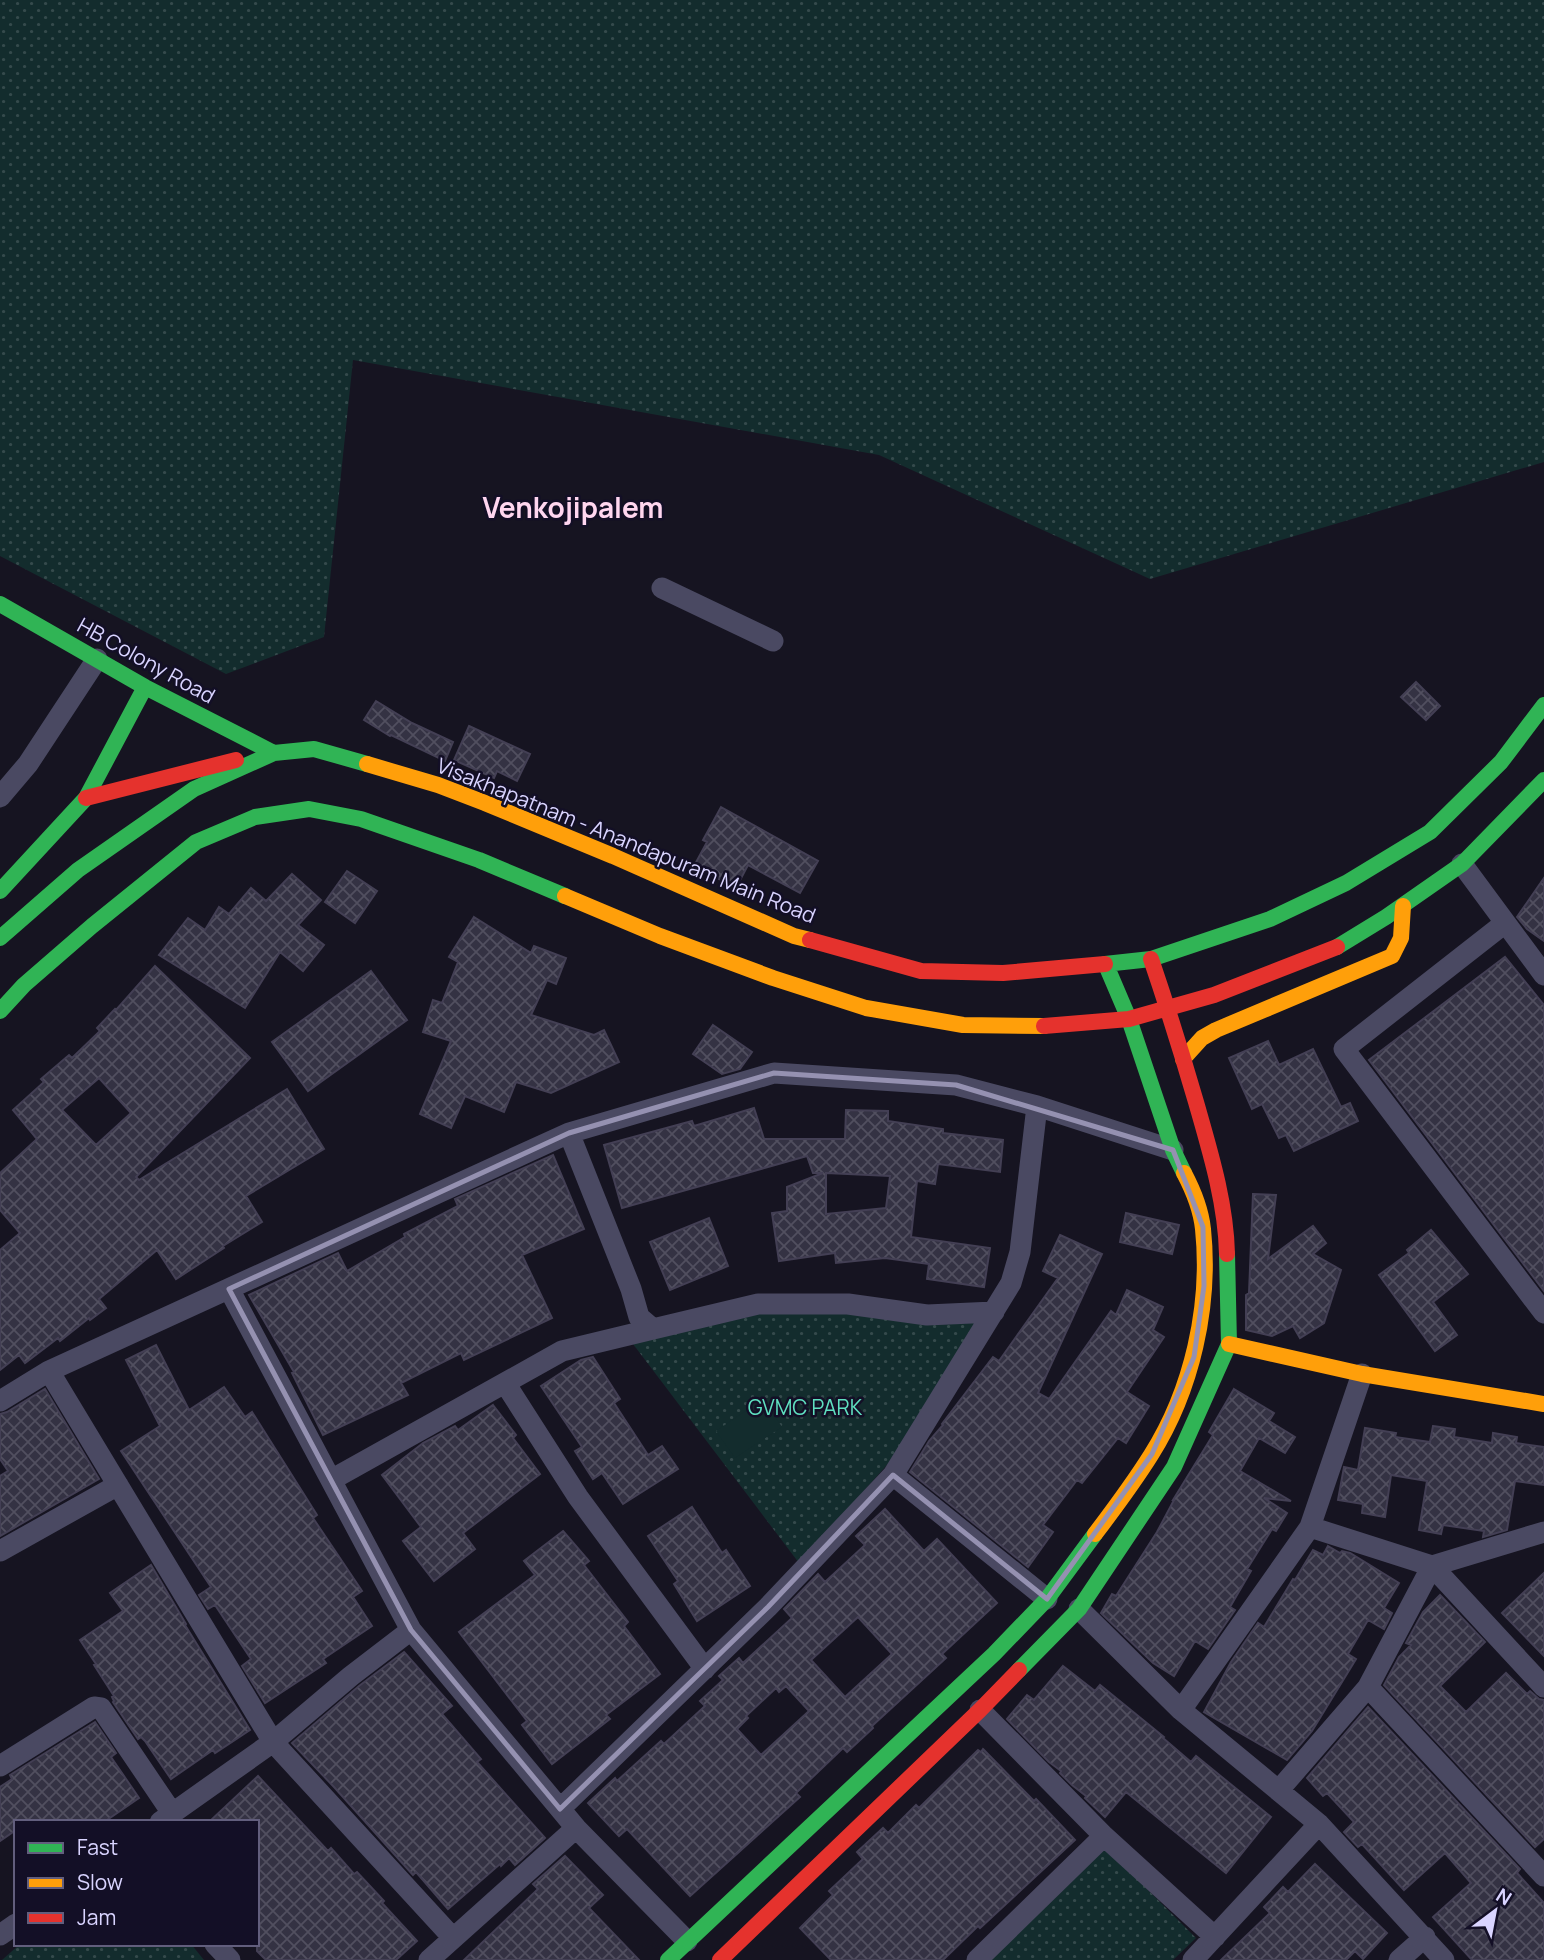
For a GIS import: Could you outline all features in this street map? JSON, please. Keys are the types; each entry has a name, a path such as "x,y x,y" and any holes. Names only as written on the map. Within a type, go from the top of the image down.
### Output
{"street":[{"path":"662,587 773,642"},
{"name":"HB Colony Road","path":"0,604 145,687 274,753"},
{"path":"0,797 28,764 97,659"},
{"path":"0,891 86,798 145,687"},
{"name":"Visakhapatnam - Anandapuram Main Road","path":"0,938 78,870 194,789 274,753 314,749 438,785 613,856 794,936 921,971 1003,973 1151,959 1270,919 1346,883 1430,832 1500,762 1544,705"},
{"path":"86,798 211,765 274,753"},
{"path":"0,1011 24,985 82,934 196,842 255,817 309,809 361,819 480,860 660,936 773,978 866,1008 963,1025 1034,1027 1129,1019 1214,995 1332,950 1403,906 1462,864 1544,780"},
{"path":"1462,864 1544,975"},
{"path":"1183,1059 1202,1038 1216,1030 1392,956 1401,938 1403,906"},
{"path":"1505,923 1344,1049 1544,1313"},
{"path":"720,1960 980,1710 1079,1609 1174,1467 1229,1344 1227,1239 1213,1161 1151,959"},
{"path":"668,1960 692,1946 994,1654 1047,1599 1152,1454 1173,1413 1194,1357 1204,1286 1203,1227 1192,1189 1173,1150 1129,1019 1105,965"},
{"path":"0,1402 50,1371 569,1133 774,1073 956,1085 1037,1106 1173,1150"},
{"path":"560,1810 768,1607 893,1475 1011,1283 1020,1252 1037,1106"},
{"path":"569,1133 631,1289 639,1317 653,1329"},
{"path":"229,1289 411,1630 576,1828 692,1946"},
{"path":"331,1480 562,1351 758,1304 848,1304 927,1315 994,1312"},
{"path":"1229,1344 1362,1374 1544,1404"},
{"path":"50,1371 273,1742 453,1938"},
{"path":"1181,1710 1310,1527 1362,1374"},
{"path":"505,1383 578,1497 705,1669"},
{"path":"893,1475 1047,1599"},
{"path":"0,1551 118,1485"},
{"path":"1310,1527 1432,1566 1544,1687"},
{"path":"1279,1790 1368,1687 1432,1566 1544,1532"},
{"path":"1079,1609 1181,1710 1319,1824 1444,1960"},
{"path":"0,1766 94,1707 101,1708 166,1818 273,1742 411,1630"},
{"path":"1368,1687 1544,1876"},
{"path":"980,1710 1104,1836 1215,1937"},
{"path":"1193,1960 1319,1824"},
{"path":"429,1960 576,1828"},
{"path":"977,1960 1104,1836"},
{"path":"1399,1960 1425,1937"},
{"path":"217,1946 230,1960"}],"highlighted area":[{"path":"774,1073 956,1085 1173,1150 1203,1227 1204,1286 1194,1357 1152,1454 1047,1599 893,1475 768,1607 560,1809 411,1630 229,1289 569,1133"}],"green space":[{"path":"0,0 1544,0 1544,462 1150,579 879,455 353,360 324,637 226,674 0,556"},
{"name":"GVMC PARK","path":"755,1309 986,1317 896,1455 799,1563 630,1340"},
{"path":"763,1399 782,1427 735,1458 716,1431"},
{"path":"1105,1847 1196,1938 1173,1960 990,1960"},
{"path":"18,1946 193,1946 204,1960 2,1960"}],"building":[{"path":"1416,682 1440,706 1426,720 1401,697"},
{"path":"376,701 412,723 453,742 445,761 390,736 364,720"},
{"path":"469,726 530,754 517,781 497,771 494,778 454,760"},
{"path":"721,807 818,861 800,893 748,865 736,888 694,866 707,842 703,840"},
{"path":"347,871 377,891 355,923 325,902"},
{"path":"292,874 321,900 298,925 324,945 303,971 280,952 245,1008 159,955 188,918 205,930 219,907 229,914 251,888 266,901"},
{"path":"1544,878 1544,941 1527,929 1517,917"},
{"path":"474,917 531,953 534,946 566,958 556,984 547,980 531,1015 594,1035 604,1030 619,1062 551,1093 516,1082 504,1112 465,1096 451,1128 420,1114 451,1041 423,1032 433,1000 442,1003 458,962 449,957"},
{"path":"1505,957 1544,1005 1544,1291 1369,1060"},
{"path":"155,966 250,1058 136,1177 139,1180 287,1089 324,1149 246,1196 262,1222 223,1246 224,1248 176,1279 157,1250 99,1299 106,1308 60,1341 58,1338 25,1363 19,1355 0,1370 0,1250 20,1233 0,1210 0,1173 37,1139 13,1110 44,1082 41,1079 69,1055 72,1058 100,1031 97,1028","holes":["99,1078 131,1113 96,1145 62,1110"]},
{"path":"371,971 407,1020 308,1091 272,1042"},
{"path":"713,1025 752,1052 740,1069 722,1074 693,1054"},
{"path":"1268,1041 1279,1065 1313,1049 1341,1107 1350,1103 1358,1121 1294,1151 1286,1135 1279,1138 1262,1104 1252,1109 1229,1058"},
{"path":"754,1108 764,1139 845,1139 846,1110 888,1111 888,1121 943,1129 943,1133 1003,1140 1000,1172 938,1164 935,1184 917,1181 911,1237 990,1248 984,1287 927,1279 929,1264 885,1258 836,1263 835,1253 779,1261 772,1213 787,1211 787,1187 823,1173 813,1173 807,1156 622,1208 604,1145 692,1121 694,1126","holes":["826,1173 890,1176 886,1208 826,1214"]},
{"path":"553,1155 584,1229 522,1255 552,1318 464,1360 461,1353 401,1383 408,1395 323,1435 292,1373 294,1372 249,1295 338,1253 347,1271 405,1237 404,1234 458,1206 455,1199"},
{"path":"1253,1194 1276,1195 1268,1259 1313,1226 1326,1243 1313,1254 1341,1270 1324,1323 1300,1338 1293,1326 1272,1336 1246,1330"},
{"path":"1126,1213 1179,1225 1172,1254 1120,1242"},
{"path":"709,1218 728,1266 670,1290 650,1242"},
{"path":"1431,1230 1468,1274 1433,1302 1457,1335 1435,1351 1379,1275 1409,1253 1407,1250"},
{"path":"1060,1235 1102,1254 1038,1393 1049,1399 1111,1311 1116,1315 1127,1290 1163,1307 1153,1330 1164,1337 1127,1392 1149,1406 1126,1443 1118,1438 1082,1483 1077,1480 1043,1525 1053,1532 1028,1567 910,1472 929,1441 993,1357 999,1361 1058,1278 1043,1271"},
{"path":"156,1345 189,1410 224,1387 245,1417 252,1412 317,1515 313,1518 362,1591 353,1597 372,1626 323,1659 326,1663 265,1703 242,1666 251,1659 215,1605 208,1609 199,1595 211,1587 121,1451 160,1426 126,1360"},
{"path":"593,1357 620,1399 614,1403 648,1455 662,1446 678,1469 623,1504 602,1473 593,1479 575,1451 582,1447 541,1386 581,1360"},
{"path":"45,1389 99,1479 0,1536 0,1476 8,1471 0,1459 0,1414"},
{"path":"1234,1389 1274,1413 1269,1421 1295,1437 1285,1453 1259,1438 1240,1471 1291,1501 1264,1498 1287,1513 1276,1531 1272,1529 1247,1569 1251,1571 1230,1607 1235,1610 1208,1649 1195,1641 1174,1676 1153,1663 1101,1613 1112,1594 1116,1596 1157,1532 1173,1500 1213,1435 1209,1432"},
{"path":"493,1405 516,1435 513,1438 540,1474 463,1533 475,1549 434,1581 403,1541 421,1527 382,1475 423,1443 455,1426 458,1430"},
{"path":"1433,1426 1455,1429 1454,1437 1492,1443 1493,1433 1517,1437 1516,1443 1544,1447 1544,1485 1515,1481 1507,1530 1483,1537 1484,1531 1443,1525 1441,1534 1419,1530 1427,1481 1391,1475 1385,1517 1362,1513 1363,1504 1338,1500 1344,1467 1358,1470 1365,1428 1396,1433 1395,1437 1430,1442"},
{"path":"692,1507 722,1553 726,1550 750,1586 697,1621 674,1584 678,1581 648,1536"},
{"path":"885,1509 924,1551 937,1539 997,1603 942,1654 946,1658 872,1726 873,1728 847,1752 843,1748 796,1793 800,1797 690,1896 627,1829 619,1836 588,1803 661,1741 664,1744 705,1706 700,1701 723,1680 719,1676 739,1658 743,1663 792,1618 784,1609 818,1574 825,1582 865,1545 856,1536","holes":["858,1617 892,1654 845,1697 811,1660","786,1686 809,1711 761,1755 737,1729 748,1718 746,1716 776,1688 779,1692"]},
{"path":"563,1531 589,1561 584,1565 628,1622 624,1626 660,1674 606,1715 610,1719 552,1764 522,1725 527,1721 459,1632 535,1575 524,1561"},
{"path":"1328,1546 1340,1553 1350,1553 1399,1583 1384,1608 1392,1613 1384,1629 1368,1620 1348,1654 1356,1659 1312,1731 1287,1760 1204,1712 1231,1662 1258,1623 1264,1627 1313,1550 1323,1555"},
{"path":"151,1565 250,1730 215,1753 213,1750 171,1779 145,1741 141,1737 138,1739 113,1702 114,1696 80,1640 123,1611 110,1593"},
{"path":"1544,1573 1544,1656 1502,1613"},
{"path":"1440,1595 1485,1642 1440,1686 1466,1712 1506,1673 1527,1694 1530,1691 1544,1700 1544,1839 1535,1847 1384,1685 1399,1657 1411,1645 1406,1643 1423,1612"},
{"path":"404,1652 452,1706 442,1714 481,1759 477,1762 545,1838 515,1865 509,1858 501,1866 500,1864 448,1909 416,1872 413,1875 292,1743"},
{"path":"1063,1666 1095,1691 1100,1685 1191,1762 1196,1756 1271,1817 1226,1873 1126,1792 1105,1817 1007,1719 1027,1695 1034,1700"},
{"path":"1368,1707 1520,1869 1517,1873 1544,1903 1544,1960 1472,1960 1433,1917 1471,1883 1445,1853 1404,1890 1362,1844 1358,1847 1344,1832 1354,1822 1327,1793 1323,1796 1307,1778"},
{"path":"95,1722 116,1753 111,1757 139,1798 107,1820 14,1820 14,1831 0,1841 0,1787 12,1779 10,1775"},
{"path":"983,1749 1075,1840 943,1960 831,1960 800,1928 833,1895 829,1891 863,1859 857,1852 883,1828 888,1833 916,1805 919,1808 978,1750 981,1752"},
{"path":"258,1776 328,1851 331,1848 354,1874 357,1872 417,1941 396,1960 266,1960 257,1951 259,1820 211,1820"},
{"path":"565,1856 603,1895 589,1908 639,1960 464,1960 538,1889 533,1884"},
{"path":"1315,1864 1387,1933 1363,1959 1355,1951 1346,1960 1221,1960 1270,1913 1264,1907 1283,1887 1288,1892"}],"traffic: fast":[{"path":"0,604 145,687 274,753"},
{"path":"0,891 86,798 145,687"},
{"path":"1105,964 1151,959 1270,919 1346,883 1430,832 1501,762 1544,705"},
{"path":"0,938 78,870 194,789 274,753 314,749 367,764"},
{"path":"1337,947 1386,917 1462,864 1544,780"},
{"path":"0,1011 24,985 92,926 196,842 255,817 309,809 361,819 479,860 565,896"},
{"path":"1106,965 1129,1019 1173,1150 1184,1173"},
{"path":"1019,1670 1079,1609 1174,1467 1229,1344 1227,1254"},
{"path":"668,1960 994,1654 1047,1599 1095,1534"}],"traffic: slow":[{"path":"367,764 438,785 485,803 794,936 810,940"},
{"path":"565,896 660,936 773,978 866,1008 963,1025 1044,1026"},
{"path":"1183,1059 1202,1038 1216,1030 1392,956 1401,938 1403,906"},
{"path":"1095,1534 1138,1475 1165,1430 1178,1403 1195,1347 1201,1317 1205,1258 1200,1215 1184,1173"},
{"path":"1229,1344 1362,1374 1544,1404"}],"traffic: jam":[{"path":"86,798 236,760"},
{"path":"810,940 921,971 1003,973 1105,964"},
{"path":"1044,1026 1129,1019 1214,995 1337,947"},
{"path":"1151,959 1212,1158 1224,1216 1227,1254"},
{"path":"720,1960 1019,1670"}],"district":[{"name":"Venkojipalem","path":"573,508"}]}
